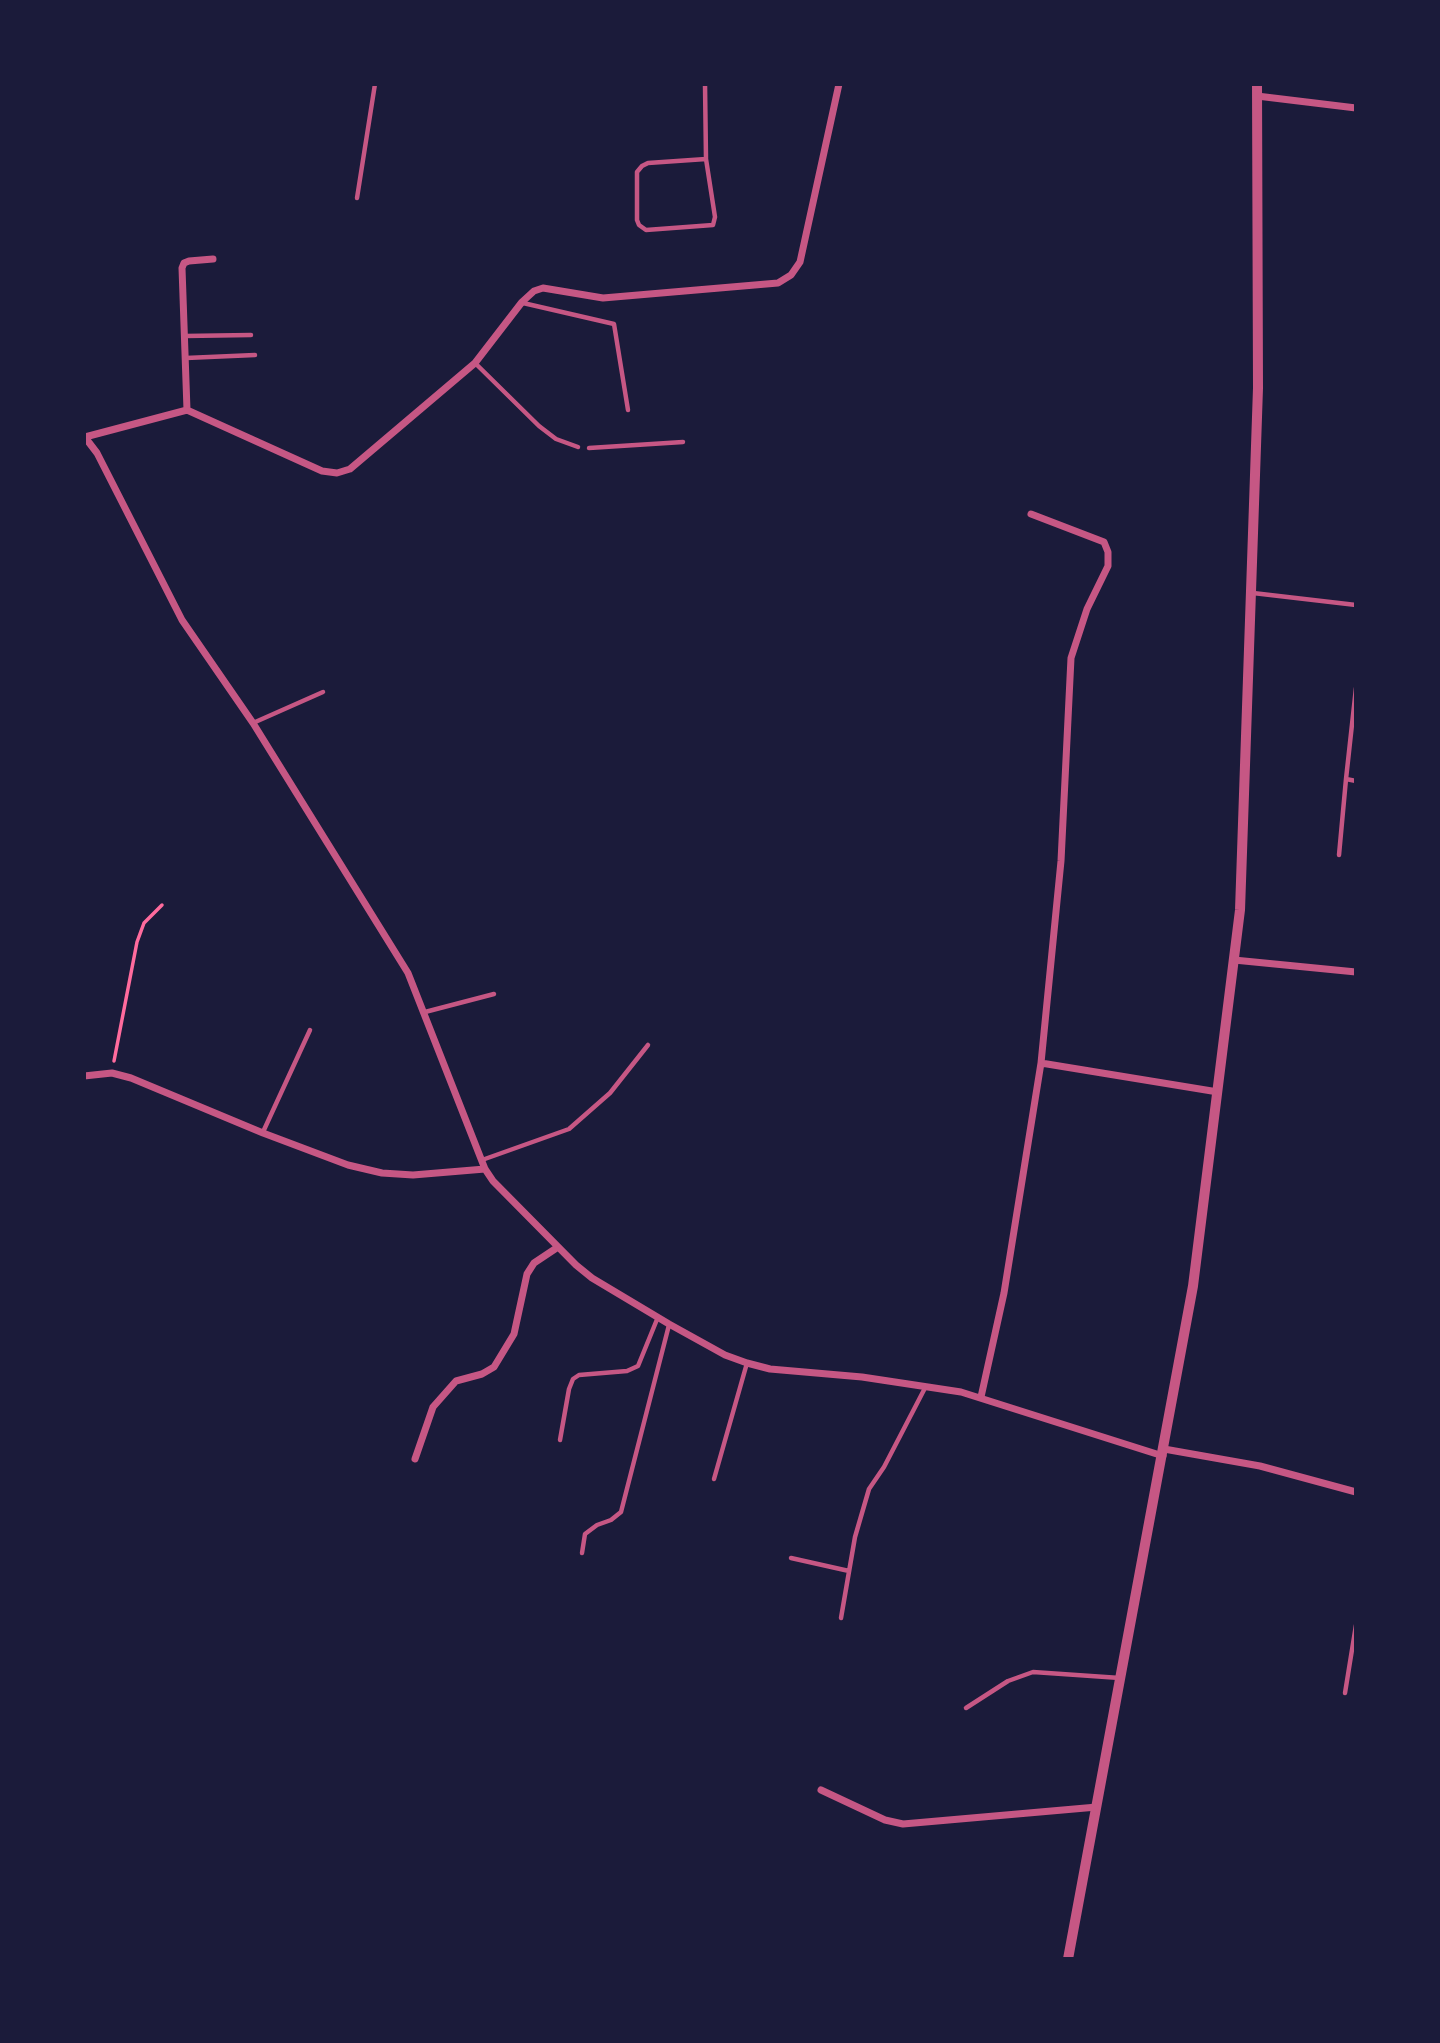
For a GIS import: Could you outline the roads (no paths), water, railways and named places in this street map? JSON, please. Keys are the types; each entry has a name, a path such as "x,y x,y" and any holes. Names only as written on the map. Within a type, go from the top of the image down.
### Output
{"street":[{"path":"839,84 800,262 791,275 778,283 625,297 582,296 543,288 534,291 522,302 475,363 350,469 337,473 322,471 187,410 84,437 97,453 182,621 253,723 408,973 483,1165 493,1181 592,1278 725,1355 747,1363 769,1369 862,1377 981,1397 1164,1452 1260,1466 1356,1492"},
{"path":"1068,1959 1193,1286 1240,910 1258,388 1257,90 1356,108"},
{"path":"187,410 182,268 184,263 189,261 213,259"},
{"path":"981,1397 1003,1293 1041,1063 1061,861 1071,658 1087,609 1108,566 1108,552 1104,542 1031,514"},
{"path":"1234,960 1356,972"},
{"path":"1041,1063 1218,1092"},
{"path":"84,1076 112,1073 131,1078 262,1133 348,1165 382,1173 413,1175 483,1165"},
{"path":"415,1459 432,1407 456,1381 482,1374 494,1367 514,1334 527,1274 534,1263 558,1247"},
{"path":"821,1790 885,1820 903,1824 1097,1807"}],"lane":[{"path":"357,198 375,84"},
{"path":"705,84 706,159 715,217 713,225 646,230 639,225 636,172 642,166 648,163 706,159"},
{"path":"522,302 614,324 628,410"},
{"path":"185,336 251,335"},
{"path":"185,358 255,355"},
{"path":"475,363 539,426 556,439 578,446"},
{"path":"589,449 683,442"},
{"path":"1252,593 1356,605"},
{"path":"1339,855 1356,688"},
{"path":"253,723 323,692"},
{"path":"1346,779 1356,781"},
{"path":"425,1013 494,994"},
{"path":"262,1133 310,1030"},
{"path":"483,1165 569,1129 610,1093 648,1045"},
{"path":"560,1440 573,1380 579,1375 627,1371 638,1366 658,1317"},
{"path":"582,1553 585,1534 621,1512 669,1324"},
{"path":"714,1479 747,1363"},
{"path":"841,1618 855,1537 869,1489 884,1467 926,1387"},
{"path":"791,1558 849,1571"},
{"path":"1345,1693 1356,1625"},
{"path":"966,1708 1008,1681 1033,1672 1121,1678"}]}
